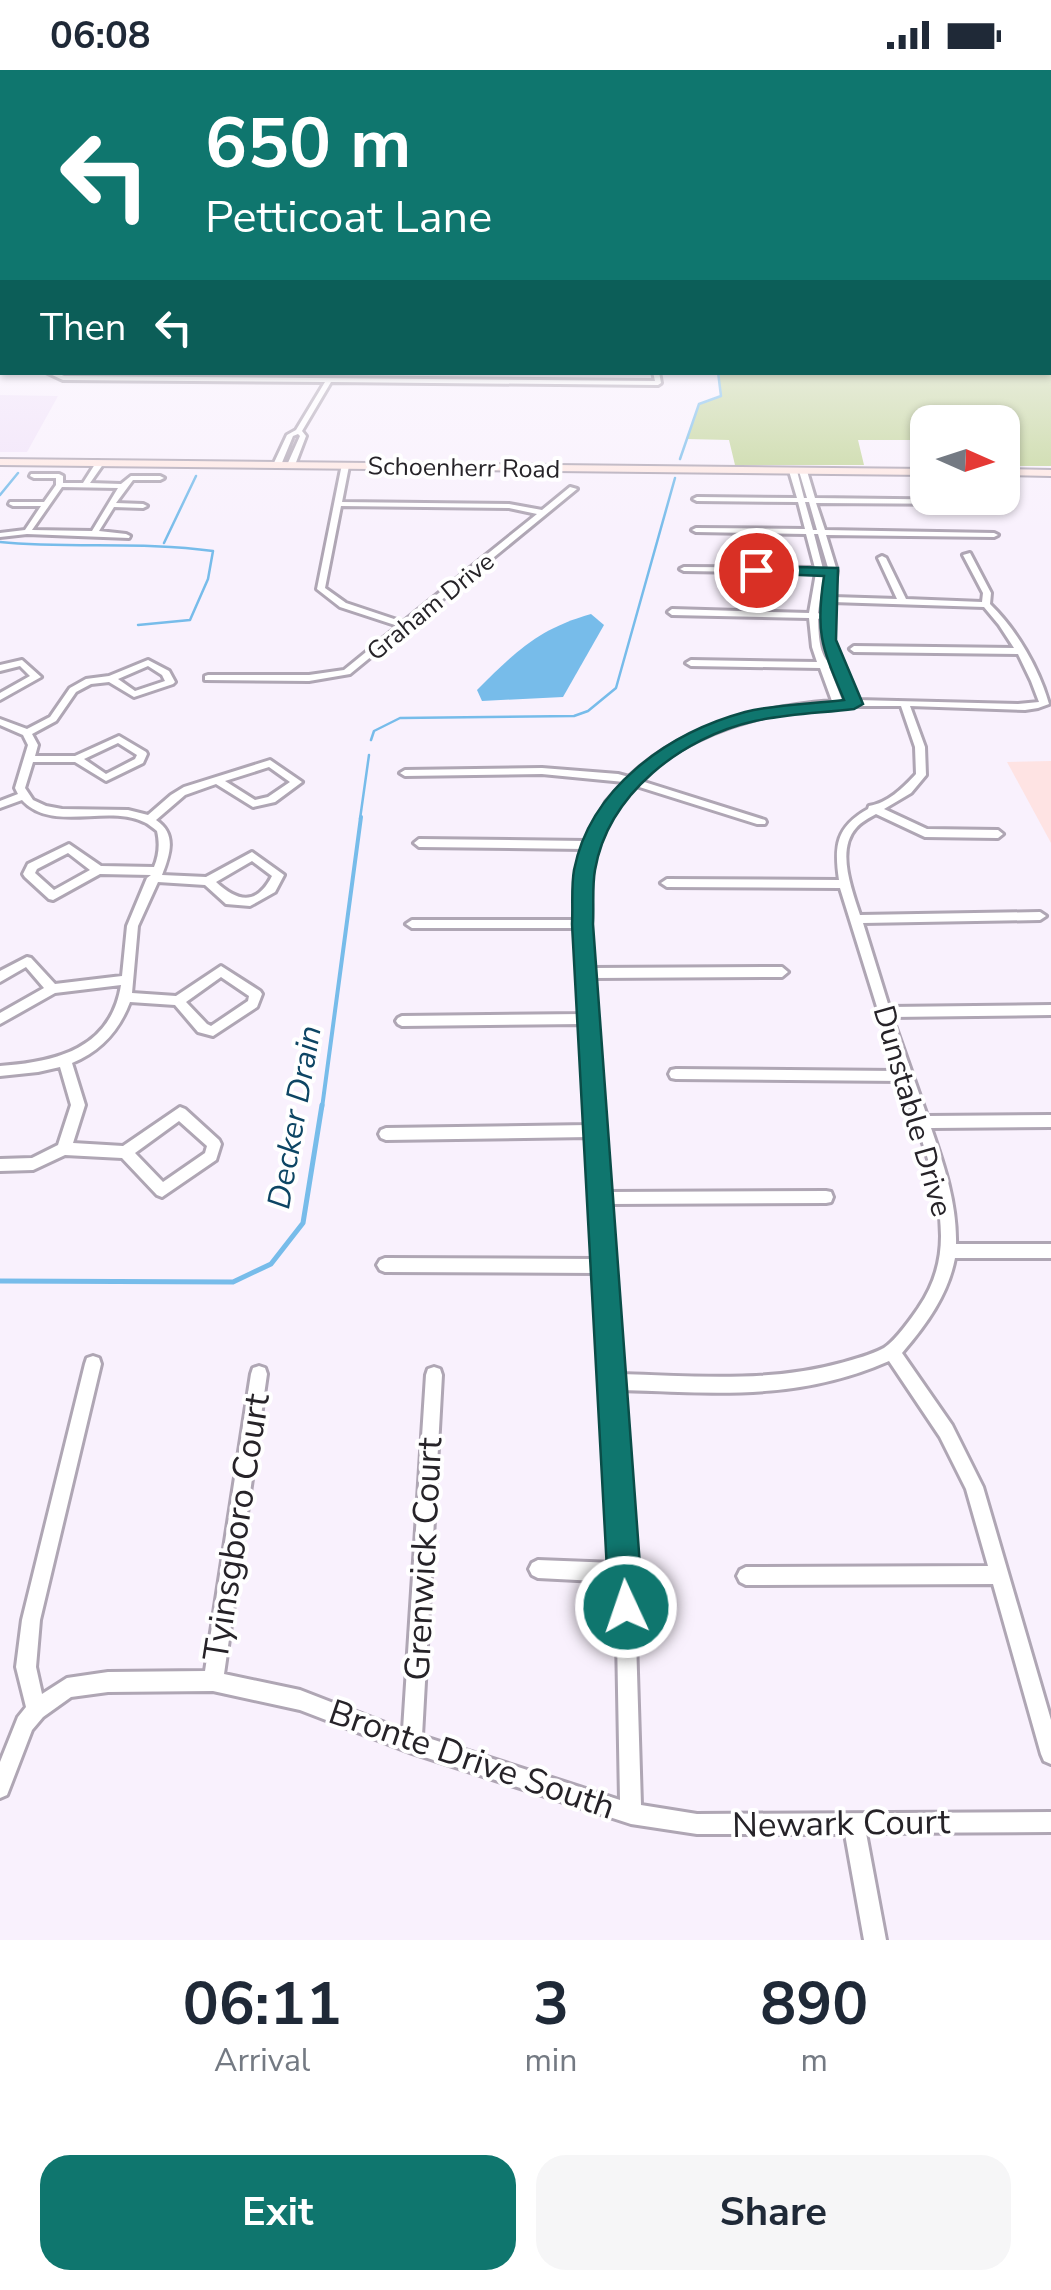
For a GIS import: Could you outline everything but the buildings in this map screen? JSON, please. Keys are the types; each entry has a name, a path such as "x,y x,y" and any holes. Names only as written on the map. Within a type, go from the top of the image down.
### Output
{"street":[{"path":"56,375 658,383 657,375"},
{"path":"277,464 290,435 299,431 328,380"},
{"path":"290,465 303,436 299,431"},
{"name":"Schoenherr Road","path":"0,462 910,472"},
{"path":"85,485 106,463"},
{"path":"97,485 106,463"},
{"path":"345,466 321,589 343,605 407,626"},
{"path":"798,471 823,532 832,572 826,616 834,666 846,703"},
{"path":"1020,472 1051,473"},
{"path":"26,532 60,485 59,476 34,476"},
{"path":"94,533 131,478 160,478"},
{"path":"60,485 123,486"},
{"name":"Graham Drive","path":"208,678 332,676 362,662 573,489"},
{"path":"696,499 910,501"},
{"path":"807,499 820,571 814,616 821,666 846,703"},
{"path":"13,504 46,504"},
{"path":"337,504 509,506 543,513"},
{"path":"111,505 143,506"},
{"path":"696,530 994,535"},
{"path":"0,535 26,532 126,536"},
{"path":"967,555 987,593 986,604 1020,652"},
{"path":"882,558 902,601"},
{"path":"684,569 832,572"},
{"path":"816,598 986,604"},
{"path":"672,612 826,616"},
{"path":"854,649 1020,652"},
{"name":"Bronte Drive South","path":"0,1788 12,1749 36,1710 67,1688 85,1684 213,1681 300,1700 412,1743 631,1814 625,1573 583,924 582,886 590,845 605,814 634,779 673,749 728,724 782,710 846,703 1044,704 1020,652"},
{"path":"0,668 22,663 36,677 0,696"},
{"path":"27,733 58,714 78,686 111,680 148,663 170,677 170,682 134,694 111,680"},
{"path":"690,664 834,666"},
{"name":"Dunstable Drive","path":"892,1352 933,1300 949,1251 945,1213 922,1122 845,884 841,842 850,825 906,792 920,774 920,748 905,705"},
{"path":"0,722 27,733 33,745 21,781 22,796"},
{"path":"30,759 77,758 119,739 142,754 139,761 106,778 77,758"},
{"path":"152,819 181,790 264,763 276,765 297,782 271,800 254,804 217,780"},
{"path":"405,773 557,772 634,779 760,822"},
{"path":"0,805 22,796"},
{"path":"0,1071 65,1062 107,1031 126,997 128,939 155,874 166,835 152,819 134,813 48,811 22,796"},
{"path":"873,808 926,832 998,834"},
{"path":"419,843 590,845"},
{"path":"98,870 52,896 29,874 32,867 69,848 98,870 208,881 230,901 250,902 270,889 278,876 252,856 208,881"},
{"path":"667,883 845,884"},
{"path":"856,919 1040,916"},
{"path":"412,924 583,924"},
{"path":"0,977 27,962 52,989"},
{"path":"126,997 178,1001 221,970 256,994 253,1004 213,1031 203,1028 178,1001"},
{"path":"587,972 782,972"},
{"path":"0,1019 52,989 127,980"},
{"path":"884,1012 1051,1010"},
{"path":"402,1021 590,1018"},
{"path":"64,1149 78,1105 65,1062"},
{"path":"676,1074 905,1076"},
{"path":"0,1165 33,1164 64,1149 125,1152 180,1113 214,1144 211,1156 162,1191 125,1152"},
{"path":"922,1122 1051,1122"},
{"path":"386,1134 597,1132"},
{"path":"601,1198 826,1197"},
{"path":"949,1251 1051,1251"},
{"path":"385,1265 604,1266"},
{"path":"613,1382 810,1382 847,1372 892,1352 963,1461 1051,1754"},
{"path":"36,1710 26,1656 31,1620 93,1364"},
{"name":"Tyinsgboro Court","path":"213,1681 259,1374"},
{"name":"Grenwick Court","path":"412,1743 434,1375"},
{"path":"538,1569 625,1573"},
{"path":"746,1576 1000,1576"},
{"name":"Newark Court","path":"631,1814 697,1824 1051,1822"},
{"path":"853,1822 875,1940"}],"shaded area":[{"path":"0,395 58,396 27,452 0,452"},
{"path":"1051,761 1051,843 1007,762"}],"green space":[{"path":"718,375 1051,375 1051,466 1020,466 1020,405 910,405 910,440 858,440 864,465 735,465 729,440 687,439 699,404 721,396"}],"water":[{"path":"591,614 604,625 563,697 482,701 477,690 516,653 556,627"}],"waterway":[{"name":"Decker Drain","path":"680,459 699,404 721,396 718,375"},
{"path":"0,495 18,473"},
{"path":"164,543 196,476"},
{"name":"Decker Drain","path":"371,740 374,731 400,718 574,716 588,711 616,688 675,478"},
{"path":"0,542 213,551 208,579 190,620 138,625"},
{"name":"Decker Drain","path":"360,819 369,755"},
{"name":"Decker Drain","path":"322,1108 361,817"},
{"name":"Decker Drain","path":"0,1281 233,1282 271,1264 303,1223 322,1105"}],"route":[{"path":"626,1607 583,924 584,870 594,834 616,799 646,768 673,749 698,735 748,717 795,708 854,704 834,666 828,640 826,616 832,572 756,570"}]}
